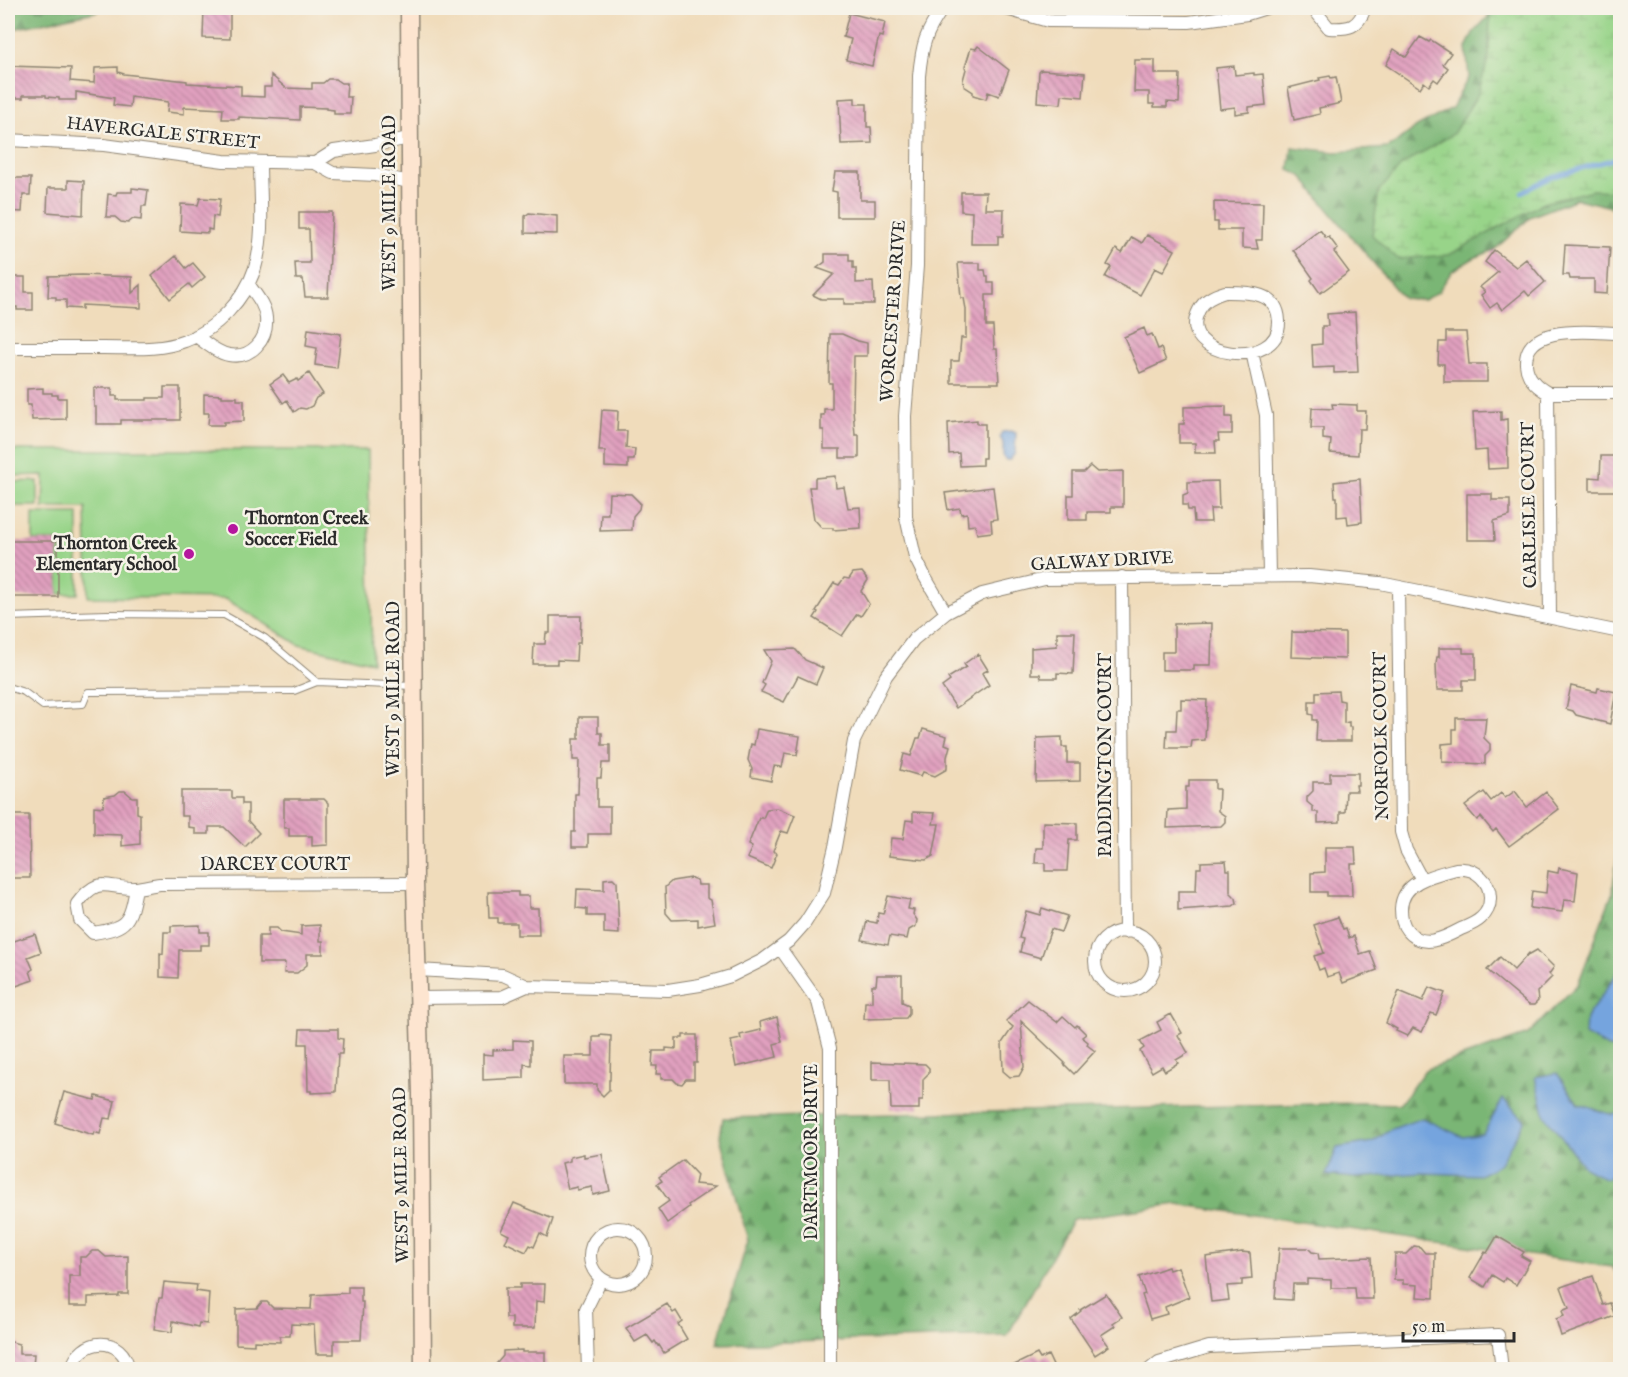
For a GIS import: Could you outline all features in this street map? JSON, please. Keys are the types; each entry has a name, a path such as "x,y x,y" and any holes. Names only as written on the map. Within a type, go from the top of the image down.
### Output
{"street":[{"name":"WEST 9 MILE ROAD","path":"409,8 415,883 423,1370"},
{"name":"WORCESTER DRIVE","path":"943,8 928,29 921,51 917,266 905,416 904,469 906,517 915,557 946,613"},
{"path":"1003,8 1048,21 1177,22 1247,14 1266,8"},
{"path":"1313,8 1329,28 1348,29 1361,19 1365,8"},
{"name":"HAVERGALE STREET","path":"315,163 334,151 409,138"},
{"name":"HAVERGALE STREET","path":"8,140 104,145 224,161 315,163 333,173 375,175 410,182"},
{"path":"8,348 156,348 184,342 196,336 227,313 249,285 256,266 259,237 260,163"},
{"path":"196,336 216,350 229,355 253,350 260,343 265,332 266,317 261,303 249,285"},
{"path":"1225,292 1246,292 1261,295 1272,303 1278,316 1277,332 1268,346 1252,352 1223,352 1204,343 1198,335 1196,321 1197,312 1208,299 1225,292"},
{"path":"1620,333 1550,334 1538,339 1529,351 1526,364 1537,387 1548,393 1620,393"},
{"path":"1252,352 1266,415 1269,576"},
{"name":"CARLISLE COURT","path":"1548,393 1550,617"},
{"name":"GALWAY DRIVE","path":"418,970 503,975 527,986 668,990 731,976 763,960 789,941 805,923 824,893 854,741 864,716 886,676 914,639 946,613 982,594 1045,579 1269,576 1342,578 1398,586 1620,632"},
{"name":"PADDINGTON COURT","path":"1122,577 1125,932"},
{"name":"NORFOLK COURT","path":"1398,586 1401,832 1406,850 1422,880"},
{"path":"1456,869 1472,870 1482,877 1489,889 1488,909 1479,920 1443,938 1430,941 1418,939 1403,924 1402,902 1408,888 1422,880 1456,869"},
{"name":"DARCEY COURT","path":"136,888 130,916 114,930 93,933 80,920 77,904 87,890 104,884 136,888 160,884 415,883"},
{"path":"1116,932 1125,932 1136,932 1152,946 1155,967 1151,977 1144,985 1125,992 1114,990 1099,978 1094,960 1096,951 1107,936 1116,932"},
{"name":"DARTMOOR DRIVE","path":"780,948 818,1002 830,1048 830,1370"},
{"name":"GALWAY DRIVE","path":"418,998 502,997 527,986"},
{"path":"615,1228 633,1233 644,1248 644,1265 640,1273 626,1283 617,1284 601,1279 594,1272 591,1263 592,1244 598,1236 615,1228"},
{"path":"588,1370 586,1309 601,1279"},
{"path":"1149,1370 1159,1362 1209,1347 1498,1335 1502,1370"},
{"path":"71,1370 75,1358 82,1349 93,1344 104,1343 115,1347 123,1354 129,1370"}],"lane":[{"path":"8,616 224,615 265,638 317,682"},
{"path":"8,687 24,692 43,706 83,704 87,692 294,691 317,682 414,686"}],"green space":[{"path":"8,8 101,8 99,11 8,30"},
{"path":"1489,8 1620,8 1620,209 1577,199 1532,216 1494,250 1452,271 1438,292 1424,300 1403,298 1302,176 1289,170 1292,147 1336,152 1388,148 1417,127 1452,108 1469,76 1466,48 1473,33 1488,17"},
{"path":"1490,8 1620,8 1620,191 1592,190 1543,203 1449,255 1398,259 1372,235 1379,191 1402,165 1453,134 1478,94 1489,56"},
{"path":"8,450 368,450 372,662 299,645 226,599 88,597 86,508 43,508 44,475 8,476"},
{"path":"38,481 38,506 8,506 8,482"},
{"path":"33,514 78,514 78,594 58,594 58,541 33,541"},
{"path":"1618,851 1620,851 1620,1277 1612,1267 1177,1204 1073,1219 1007,1336 717,1344 748,1240 720,1137 723,1118 1361,1103 1400,1104 1425,1070 1528,1034 1578,984 1612,894"}],"water":[{"path":"1002,432 1016,433 1015,453 1010,460 1006,460 1003,457 1003,443 1000,437"},
{"path":"1620,969 1620,1049 1608,1048 1585,1035 1586,1018"},
{"path":"1557,1073 1578,1104 1613,1115 1620,1113 1620,1170 1606,1179 1584,1167 1545,1116 1535,1077"},
{"path":"1503,1099 1525,1120 1499,1165 1479,1175 1422,1173 1355,1178 1326,1175 1337,1148 1372,1142 1392,1129 1422,1118 1463,1137 1483,1134"}],"building":[{"path":"204,8 230,8 230,39 203,38"},
{"path":"849,13 885,22 872,66 846,60 851,39 843,37"},
{"path":"1420,37 1429,42 1431,40 1451,53 1443,64 1448,68 1438,82 1434,79 1429,86 1424,82 1420,88 1386,65 1394,49 1406,57"},
{"path":"978,46 1009,70 999,96 988,92 986,99 973,95 973,92 964,86 965,67 971,48 976,49"},
{"path":"1135,60 1155,60 1155,74 1180,74 1179,103 1167,102 1167,107 1154,107 1154,104 1149,104 1149,92 1134,92"},
{"path":"8,66 71,68 70,81 94,83 95,68 118,67 118,72 124,74 187,81 187,83 241,86 241,96 264,97 264,87 271,87 271,75 286,88 312,89 312,83 323,83 328,79 335,79 341,83 347,83 346,97 351,97 350,114 334,114 334,110 326,108 300,107 300,120 239,117 239,119 222,119 223,109 184,107 184,114 167,112 168,102 131,97 130,107 113,105 114,98 76,92 76,100 59,100 59,98 46,97 46,95 23,95 23,98 8,98"},
{"path":"1234,66 1235,75 1263,74 1266,105 1249,107 1249,112 1235,114 1235,107 1220,109 1216,68"},
{"path":"1041,70 1085,73 1083,97 1062,95 1061,104 1037,102"},
{"path":"1330,76 1331,78 1336,77 1341,103 1319,108 1320,114 1294,120 1288,88"},
{"path":"855,98 855,104 867,104 867,127 871,127 872,143 841,144 839,99"},
{"path":"835,172 860,172 860,200 875,200 875,217 837,217 837,192 832,191"},
{"path":"14,178 31,178 30,195 23,195 22,212 8,211 8,180 14,180"},
{"path":"68,180 84,181 83,215 47,212 48,188 68,188"},
{"path":"132,188 148,190 146,206 142,206 141,220 133,219 128,223 121,222 115,217 106,217 108,194 132,192"},
{"path":"961,192 986,192 985,209 1004,209 1003,236 998,236 998,244 971,244 972,212 961,211"},
{"path":"200,198 220,199 218,217 213,216 212,230 208,229 208,233 180,231 181,204 198,205"},
{"path":"1214,202 1263,203 1262,240 1256,240 1258,249 1242,248 1242,230 1218,230 1218,222 1214,222"},
{"path":"299,212 332,212 328,297 305,297 303,279 296,279 295,263 310,263 309,229 299,229"},
{"path":"529,213 557,216 557,234 525,233 525,216"},
{"path":"1320,230 1338,249 1334,252 1349,272 1320,293 1311,280 1313,278 1293,250"},
{"path":"1147,235 1175,250 1163,272 1155,268 1140,295 1105,277 1111,267 1107,265 1116,249 1122,253 1132,237 1142,243"},
{"path":"1565,245 1610,247 1607,294 1594,293 1594,279 1570,279 1569,275 1563,275"},
{"path":"1494,250 1516,267 1526,259 1545,282 1529,296 1525,291 1502,310 1497,303 1490,308 1481,295 1485,292 1480,287 1498,272 1485,262"},
{"path":"825,254 849,254 849,261 853,261 853,268 856,268 856,283 873,282 874,304 844,304 844,299 821,299 813,295 834,274 817,268 825,262"},
{"path":"176,256 186,268 193,263 205,277 192,288 189,284 170,299 152,276"},
{"path":"958,263 980,263 980,270 985,270 988,276 988,283 994,283 994,295 986,295 986,326 993,326 999,383 951,383 951,361 959,361 961,338 966,338 966,309 964,298 961,298"},
{"path":"49,276 132,277 132,293 141,285 141,308 82,305 82,309 66,308 66,300 48,297"},
{"path":"8,277 25,277 25,292 33,292 33,310 17,310 17,307 8,307"},
{"path":"1355,312 1358,372 1334,373 1334,367 1313,368 1312,345 1322,344 1322,326 1328,326 1327,314"},
{"path":"1144,328 1147,336 1152,334 1166,361 1140,373 1124,337"},
{"path":"308,329 341,334 337,368 315,365 317,348 306,346"},
{"path":"1446,332 1466,332 1469,364 1487,364 1487,382 1444,382 1444,364 1438,364 1439,342 1446,342"},
{"path":"830,334 842,334 867,343 867,356 854,356 853,409 855,435 859,435 859,458 840,458 840,449 824,449 821,415 824,415 824,409 832,409 832,383 829,383"},
{"path":"309,373 323,394 316,398 312,406 306,409 300,408 294,412 287,400 283,403 270,384 283,375 289,383 297,379 298,381"},
{"path":"164,387 180,387 180,420 121,420 121,424 96,424 94,388 112,388 112,396 117,396 117,400 147,400 147,398 164,398"},
{"path":"43,388 43,393 52,393 52,395 58,395 58,398 66,398 66,419 32,420 31,405 27,405 27,389"},
{"path":"204,394 237,397 237,400 244,400 244,421 208,425 209,413 204,413"},
{"path":"1332,404 1357,405 1357,411 1366,411 1365,429 1359,429 1358,455 1330,453 1331,440 1323,439 1323,428 1311,428 1312,408 1333,409"},
{"path":"1226,406 1226,417 1232,417 1232,434 1218,434 1219,441 1215,441 1216,453 1195,453 1195,443 1179,443 1179,424 1184,424 1184,407"},
{"path":"602,410 618,411 617,431 627,431 626,448 635,449 634,460 628,460 628,468 605,467 605,451 599,451"},
{"path":"1501,411 1501,420 1507,419 1508,468 1488,469 1487,450 1475,451 1473,412"},
{"path":"977,420 977,424 985,424 985,458 982,458 982,465 960,466 959,453 949,454 948,423"},
{"path":"1601,456 1620,456 1620,491 1590,491 1590,477 1600,478"},
{"path":"1090,466 1097,472 1123,471 1123,507 1111,507 1111,512 1087,512 1087,520 1068,520 1068,495 1073,495 1073,472 1084,472"},
{"path":"835,476 836,488 844,487 848,508 860,507 861,528 833,530 833,528 822,528 814,519 809,487 815,487 815,478"},
{"path":"1360,479 1362,522 1348,524 1347,516 1337,517 1334,482"},
{"path":"1218,481 1219,509 1210,509 1211,522 1194,522 1193,510 1188,510 1187,505 1183,505 1183,495 1188,493 1188,482"},
{"path":"993,487 997,519 991,520 992,532 977,534 975,525 968,526 967,513 961,514 960,508 948,510 945,493"},
{"path":"609,493 631,494 640,503 639,509 633,516 632,530 600,531 601,514 608,514"},
{"path":"1467,494 1492,494 1492,500 1510,500 1510,516 1494,521 1495,540 1467,540"},
{"path":"8,541 58,541 58,597 8,597"},
{"path":"862,572 868,580 861,591 869,604 861,616 857,614 842,636 814,618 818,612 816,611 834,583 839,585 844,578 849,579 853,573"},
{"path":"550,616 581,616 580,643 577,643 576,661 557,660 557,664 533,664 534,644 545,644 546,633 550,633"},
{"path":"1212,623 1211,665 1194,665 1194,670 1162,670 1162,652 1174,652 1174,624"},
{"path":"1057,632 1075,632 1073,674 1057,673 1057,678 1041,678 1040,674 1031,674 1031,648 1057,646"},
{"path":"1292,632 1345,633 1345,659 1291,657"},
{"path":"1439,648 1463,648 1463,653 1476,653 1476,680 1463,680 1463,690 1437,690 1436,663"},
{"path":"795,649 805,660 823,668 816,684 798,676 784,702 761,692 765,685 762,683 771,661 764,650"},
{"path":"978,654 988,670 982,673 989,685 956,708 942,687 950,681 948,678 966,667 964,664"},
{"path":"1571,686 1597,692 1598,688 1616,692 1610,724 1576,715 1573,711 1566,709"},
{"path":"1338,691 1339,700 1344,701 1344,723 1349,722 1349,727 1351,727 1351,741 1316,741 1317,720 1313,720 1313,715 1309,714 1309,701 1316,701 1316,692"},
{"path":"1181,699 1207,700 1205,740 1192,741 1191,748 1166,748 1167,730 1176,730 1177,709 1181,709"},
{"path":"579,717 598,717 598,733 602,733 602,745 610,745 610,763 602,763 601,778 597,778 597,807 610,807 610,834 588,834 588,847 572,847 579,760 573,760 573,739 579,739"},
{"path":"1456,718 1486,718 1484,738 1490,744 1490,751 1485,756 1485,764 1442,762 1442,744 1453,743"},
{"path":"757,729 800,736 797,755 785,753 782,767 774,766 771,781 751,777 752,769 748,760"},
{"path":"923,729 947,736 945,744 950,746 947,769 935,776 923,772 921,776 900,770 904,754 911,756 917,738 920,738"},
{"path":"1062,737 1062,747 1067,747 1067,763 1080,763 1080,781 1036,782 1037,738"},
{"path":"1330,773 1358,773 1357,791 1346,791 1345,812 1340,812 1340,822 1318,823 1318,812 1313,812 1313,807 1307,802 1307,797 1313,791 1313,782 1330,782"},
{"path":"1189,780 1215,780 1215,789 1219,789 1218,811 1225,816 1225,822 1221,826 1167,828 1168,810 1186,809 1186,787 1189,787"},
{"path":"120,791 137,797 137,813 140,814 140,844 122,846 122,835 94,834 94,806 103,807 104,797 115,795"},
{"path":"181,791 232,791 232,798 242,798 242,804 248,804 248,821 259,833 245,847 224,827 209,827 209,834 195,834 195,828 188,827 188,816 181,816"},
{"path":"1515,791 1527,807 1546,792 1559,809 1509,846 1496,829 1493,832 1481,817 1477,820 1465,806 1484,792 1491,801 1501,793 1505,798"},
{"path":"284,799 324,799 328,803 328,845 312,846 312,836 289,836 289,828 284,828"},
{"path":"777,808 795,815 788,833 781,831 773,851 777,853 771,868 747,858 752,847 748,845 759,818 763,818 767,809"},
{"path":"913,812 935,813 933,824 939,824 933,856 926,860 889,856 891,838 903,839 906,820 913,821"},
{"path":"8,815 29,815 30,878 8,878"},
{"path":"1043,822 1077,823 1077,840 1069,840 1067,871 1045,871 1045,863 1035,863 1036,848 1043,848"},
{"path":"1325,847 1355,847 1356,864 1351,864 1352,896 1327,896 1327,892 1311,892 1311,873 1325,872"},
{"path":"1226,861 1227,870 1230,870 1230,892 1236,898 1237,903 1233,906 1178,910 1178,891 1196,891 1197,868 1201,868 1201,862"},
{"path":"1559,868 1578,872 1575,901 1564,900 1562,912 1530,908 1532,891 1546,893 1548,871 1558,873"},
{"path":"613,878 617,882 619,934 604,933 604,916 587,916 587,909 576,908 577,889 604,890 604,879"},
{"path":"691,878 697,880 698,885 707,885 707,898 711,900 715,923 698,926 698,919 672,920 666,913 665,887 672,881"},
{"path":"488,892 518,892 518,896 529,896 529,908 538,908 539,935 517,935 517,923 498,923 498,918 489,918"},
{"path":"888,896 910,900 908,909 914,910 916,926 909,930 907,939 890,936 888,945 862,940 867,921 877,923 878,913 883,914"},
{"path":"1042,908 1067,916 1061,932 1051,929 1041,958 1020,952 1023,939 1019,938 1026,911 1040,915"},
{"path":"1338,917 1343,929 1346,928 1349,938 1354,936 1360,954 1370,951 1377,970 1343,983 1339,973 1327,977 1324,968 1319,970 1314,956 1324,953 1314,925"},
{"path":"200,925 200,932 209,932 209,945 200,945 200,950 179,950 178,978 160,977 160,953 163,954 164,932 171,932 171,926"},
{"path":"320,925 323,954 307,954 307,965 297,973 284,973 285,963 259,963 259,936 268,936 268,928 277,928 281,932 301,935 301,926"},
{"path":"35,934 41,952 28,957 33,969 30,971 33,980 8,989 8,943"},
{"path":"1537,950 1554,967 1549,974 1552,977 1537,992 1538,1001 1534,1005 1529,1005 1487,970 1500,957 1514,970 1529,953"},
{"path":"877,975 902,975 902,1002 909,1005 909,1014 906,1018 864,1019 865,1002 872,1002 872,985 876,985"},
{"path":"1429,987 1445,993 1436,1015 1431,1013 1422,1032 1413,1028 1407,1036 1386,1023 1399,991 1423,1001"},
{"path":"1028,1000 1057,1022 1063,1016 1086,1034 1082,1037 1095,1051 1074,1074 1021,1021 1024,1067 1019,1076 1010,1077 1003,1071 1002,1043 1013,1027 1006,1021"},
{"path":"1171,1014 1182,1033 1178,1035 1188,1053 1176,1060 1178,1063 1165,1071 1162,1066 1152,1072 1140,1051 1144,1048 1140,1041 1161,1030 1157,1022"},
{"path":"777,1017 782,1042 774,1044 777,1057 736,1067 731,1041 741,1039 740,1035 761,1030 760,1022"},
{"path":"300,1029 338,1029 338,1038 343,1039 342,1054 338,1054 336,1092 311,1093 308,1091 307,1044 299,1044"},
{"path":"600,1035 611,1036 609,1090 603,1096 597,1090 597,1084 564,1084 564,1056 593,1056 593,1037 600,1037"},
{"path":"683,1035 697,1035 697,1063 694,1063 694,1079 686,1079 682,1084 673,1079 661,1079 661,1074 656,1074 657,1066 652,1066 653,1051 666,1051 666,1048 676,1049 676,1038 683,1038"},
{"path":"513,1040 531,1041 531,1065 524,1064 524,1078 483,1080 483,1054 493,1055 493,1050 513,1049"},
{"path":"872,1062 925,1064 929,1068 929,1073 923,1079 923,1100 919,1100 919,1109 891,1109 890,1080 872,1080"},
{"path":"64,1092 95,1100 96,1096 115,1101 111,1119 104,1118 100,1134 94,1132 93,1135 55,1123"},
{"path":"584,1154 584,1157 602,1154 610,1191 593,1195 592,1187 568,1189 562,1163 570,1161 570,1157"},
{"path":"683,1160 697,1175 695,1184 716,1186 667,1223 658,1209 669,1201 657,1184 662,1181 659,1177"},
{"path":"514,1203 553,1219 547,1237 540,1233 534,1247 530,1245 526,1252 505,1242 509,1235 501,1231"},
{"path":"1497,1236 1524,1252 1521,1256 1530,1261 1516,1285 1505,1278 1503,1282 1492,1275 1485,1287 1470,1278"},
{"path":"1414,1246 1420,1247 1425,1253 1435,1253 1434,1298 1417,1297 1418,1285 1403,1284 1403,1280 1394,1280 1395,1254 1406,1254"},
{"path":"1279,1248 1308,1248 1318,1253 1319,1259 1371,1257 1373,1299 1356,1299 1355,1288 1331,1288 1331,1280 1307,1279 1307,1284 1293,1284 1292,1300 1275,1299"},
{"path":"92,1251 99,1251 106,1257 128,1256 128,1294 88,1297 88,1306 69,1306 69,1276 80,1276 80,1257 86,1257"},
{"path":"1250,1253 1252,1279 1242,1280 1242,1285 1227,1286 1229,1300 1211,1302 1206,1257"},
{"path":"1168,1267 1169,1270 1178,1267 1189,1297 1165,1307 1167,1314 1150,1319 1139,1277"},
{"path":"1593,1276 1603,1305 1610,1303 1615,1316 1561,1336 1556,1319 1564,1316 1562,1311 1569,1308 1561,1287"},
{"path":"164,1282 197,1285 196,1291 209,1293 207,1324 199,1323 198,1327 173,1321 172,1332 154,1329"},
{"path":"520,1284 545,1284 544,1302 536,1301 535,1328 512,1328 512,1318 506,1318 505,1288 520,1288"},
{"path":"348,1287 361,1287 361,1302 363,1302 361,1340 334,1340 334,1354 316,1354 314,1325 291,1324 290,1336 280,1336 280,1342 254,1341 254,1345 236,1344 236,1309 257,1308 262,1302 267,1302 273,1308 311,1309 312,1295 348,1293"},
{"path":"1106,1294 1122,1317 1113,1323 1115,1326 1101,1335 1109,1346 1095,1355 1071,1319 1080,1310"},
{"path":"667,1304 673,1313 676,1311 682,1321 678,1324 687,1339 664,1353 659,1345 655,1341 653,1343 647,1335 635,1342 626,1328"},
{"path":"8,1341 19,1344 19,1354 34,1354 33,1367 25,1367 25,1370 8,1370"},
{"path":"522,1350 522,1352 545,1352 545,1370 491,1370 503,1356 503,1351"},
{"path":"1037,1354 1040,1359 1048,1355 1055,1370 1004,1370"}],"waterway":[{"path":"1522,192 1552,177 1620,157"}],"place":[{"name":"Thornton Creek Soccer Field","path":"233,529"},
{"name":"Thornton Creek Elementary School","path":"189,554"}]}
